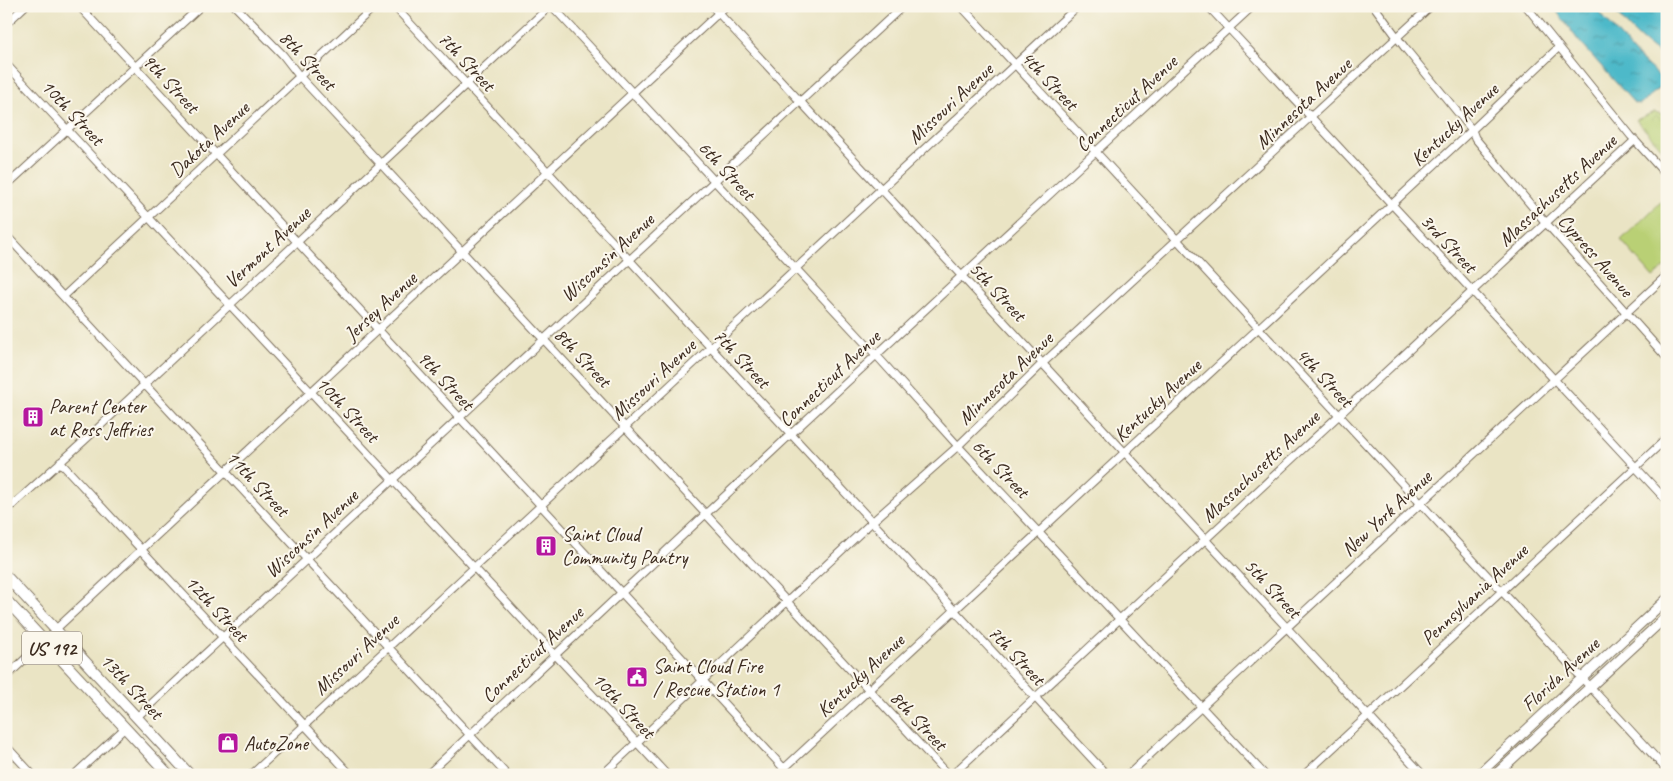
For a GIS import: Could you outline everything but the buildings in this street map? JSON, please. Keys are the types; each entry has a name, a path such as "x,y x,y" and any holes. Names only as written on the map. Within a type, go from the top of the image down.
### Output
{"highway":[{"name":"13th Street","path":"6,576 190,775"},
{"name":"13th Street","path":"6,600 169,775"},
{"path":"110,711 122,717 137,717"},
{"path":"126,728 140,729 154,736"}],"main road":[{"name":"Florida Avenue","path":"1478,775 1667,599"},
{"name":"Florida Avenue","path":"1496,775 1667,616"}],"street":[{"path":"6,24 25,6"},
{"name":"9th Street","path":"79,6 134,68 790,775"},
{"path":"6,186 201,6"},
{"name":"8th Street","path":"235,6 625,428 950,775"},
{"name":"Dakota Avenue","path":"64,296 376,6"},
{"name":"7th Street","path":"394,6 1107,775"},
{"name":"Vermont Avenue","path":"6,511 551,6"},
{"name":"6th Street","path":"551,6 1265,775"},
{"name":"5th Street","path":"712,6 1423,775"},
{"name":"Jersey Avenue","path":"56,630 726,6"},
{"name":"Wisconsin Avenue","path":"137,717 903,6"},
{"name":"4th Street","path":"960,6 1667,770"},
{"name":"Missouri Avenue","path":"251,775 1078,6"},
{"name":"3rd Street","path":"1208,6 1667,501"},
{"name":"Connecticut Avenue","path":"427,775 791,434 1096,154 1253,6"},
{"name":"Cypress Avenue","path":"1374,6 1472,130 1475,138 1546,224 1667,358"},
{"name":"Minnesota Avenue","path":"602,775 872,522 958,446 1043,364 1431,6"},
{"path":"1526,6 1635,140 1667,176"},
{"name":"Kentucky Avenue","path":"777,775 1559,47"},
{"name":"10th Street","path":"6,64 668,775"},
{"name":"Massachusetts Avenue","path":"950,775 1635,140"},
{"name":"11th Street","path":"6,235 508,775"},
{"name":"New York Avenue","path":"1128,775 1420,502 1667,275"},
{"name":"Pennsylvania Avenue","path":"1304,775 1667,438"},
{"name":"12th Street","path":"60,462 351,775"},
{"path":"6,677 44,641"},
{"path":"74,775 126,728"},
{"path":"6,746 33,775"}],"green space":[{"path":"1654,112 1667,115 1667,154 1636,120"},
{"path":"1667,196 1667,265 1653,277 1621,240"}],"water":[{"path":"1553,6 1594,6 1637,56 1660,77 1661,87 1640,104 1634,103 1578,40"},
{"path":"1611,6 1667,6 1667,48 1660,54 1652,49 1633,32"}],"place":[{"name":"Parent Center at Ross Jeffries","path":"33,417"},
{"name":"Saint Cloud Community Pantry","path":"546,546"},
{"name":"Saint Cloud Fire / Rescue Station 1","path":"637,677"},
{"name":"AutoZone","path":"228,743"}]}
